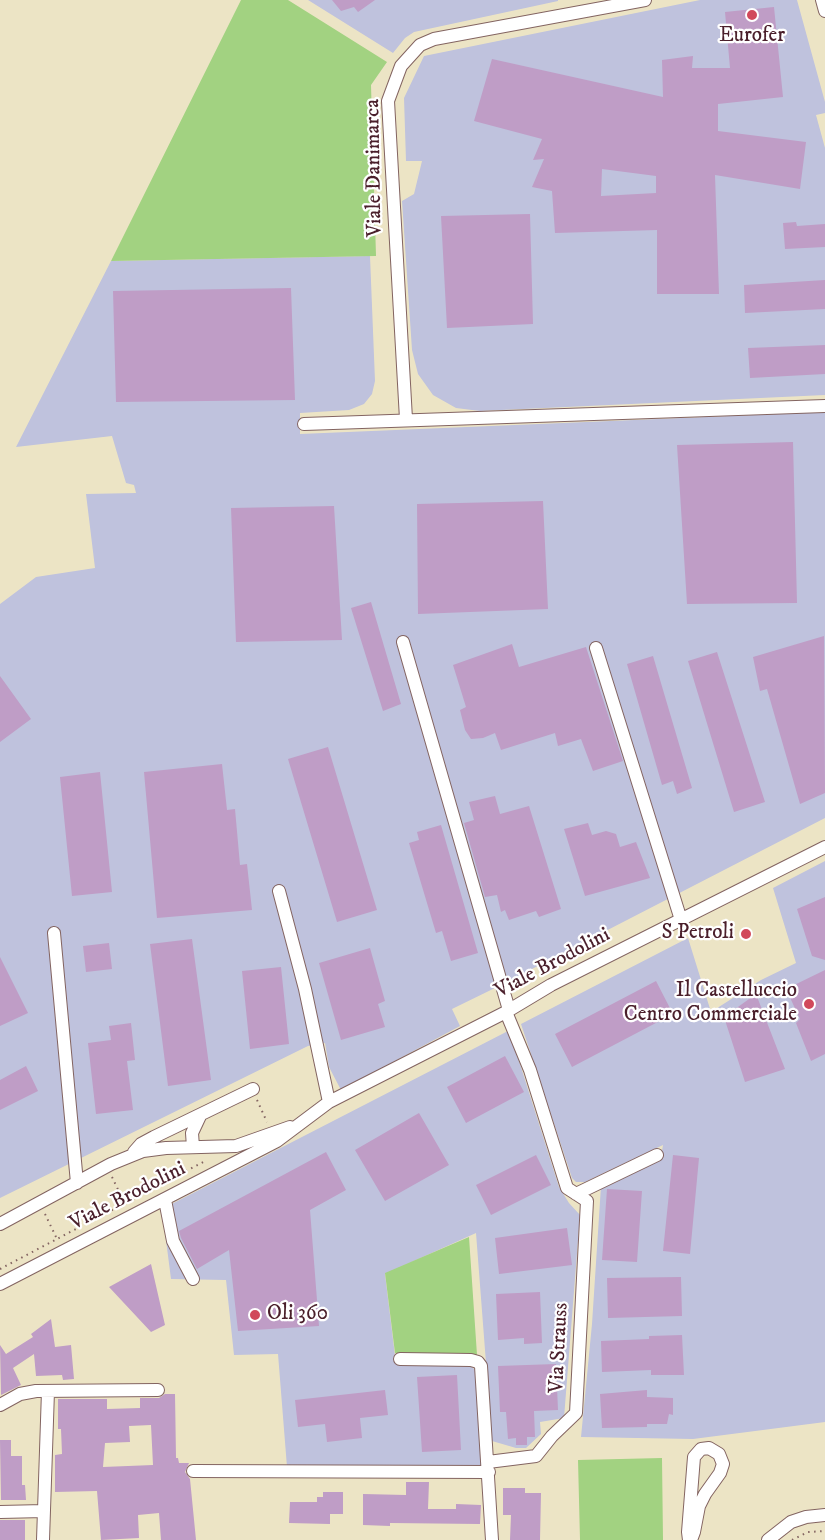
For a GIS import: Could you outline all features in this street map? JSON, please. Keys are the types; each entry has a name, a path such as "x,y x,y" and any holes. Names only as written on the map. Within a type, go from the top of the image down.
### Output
{"street":[{"name":"Viale Danimarca","path":"406,419 388,100 401,66 420,45 434,39 645,0"},
{"path":"822,0 825,11"},
{"path":"304,424 825,406"},
{"path":"403,642 507,1011 572,1191 657,1155"},
{"path":"596,648 681,920"},
{"name":"Viale Brodolini","path":"0,1284 277,1141 329,1102 825,847"},
{"path":"279,891 305,989 329,1102"},
{"path":"54,933 77,1183"},
{"path":"131,1155 141,1144 253,1089"},
{"path":"193,1147 192,1133 196,1120 200,1116"},
{"name":"Viale Brodolini","path":"0,1224 131,1155 159,1149 236,1146 303,1122"},
{"name":"Via Strauss","path":"194,1471 489,1467 536,1456 552,1436 576,1413 587,1201 572,1191"},
{"path":"165,1200 173,1241 193,1279"},
{"path":"400,1359 471,1360 478,1362 481,1366 492,1540"},
{"path":"0,1404 20,1394 48,1391 158,1390"},
{"path":"43,1540 48,1391"},
{"path":"709,1448 719,1454 723,1464 720,1473 699,1506 694,1532 690,1540 688,1532 694,1457 701,1449 709,1448"},
{"path":"0,1512 44,1511"},
{"path":"768,1540 791,1522 825,1515"}],"path":[{"path":"253,1089 272,1133"},
{"path":"0,1269 210,1158"},
{"path":"106,1167 125,1203"},
{"path":"40,1204 53,1230"},
{"path":"793,1540 808,1533 825,1531"}],"shaded area":[{"path":"308,0 558,1 414,32 405,38 393,53"},
{"path":"700,0 797,0 825,102 825,113 816,115 825,148 825,395 480,411 456,408 433,395 418,374 412,350 402,201 414,194 422,161 406,161 404,98 424,56"},
{"path":"370,256 375,381 372,394 364,404 349,410 300,413 300,434 825,412 825,818 452,1009 460,1026 341,1090 329,1067 325,1043 308,1046 0,1198 0,604 36,577 95,568 86,494 136,493 134,485 126,483 112,436 16,447 111,261"},
{"path":"825,861 825,1422 693,1439 581,1437 592,1324 601,1186 661,1157 663,1145 585,1182 576,1182 572,1178 521,1024 688,938 711,1012 761,980 796,963 773,888"},
{"path":"508,1031 559,1187 580,1215 564,1418 540,1422 541,1434 526,1448 516,1448 492,1441 476,1233 385,1274 396,1364 471,1366 476,1371 484,1466 287,1467 278,1354 234,1355 226,1280 171,1279 162,1209"}],"green space":[{"path":"241,0 288,0 387,62 371,85 376,256 111,261"},
{"path":"469,1237 477,1355 395,1353 385,1273"},
{"path":"662,1458 663,1540 580,1540 578,1460"}],"building":[{"path":"332,0 375,0 358,12 354,7 341,11"},
{"path":"774,7 783,97 718,104 718,131 806,142 800,189 715,175 719,294 657,294 657,230 555,233 552,191 532,187 544,159 533,160 542,139 474,121 492,59 663,97 662,60 693,56 692,68 730,68 725,12","holes":["602,169 656,176 656,193 601,196"]},
{"path":"530,214 533,324 447,328 441,216"},
{"path":"796,222 797,226 825,224 825,247 785,249 783,223"},
{"path":"825,280 825,309 745,313 744,285"},
{"path":"291,288 295,400 116,402 113,291"},
{"path":"825,345 825,374 750,378 748,348"},
{"path":"793,442 797,603 687,604 677,445"},
{"path":"543,501 548,609 418,614 417,504"},
{"path":"334,506 342,640 236,642 231,508"},
{"path":"371,602 401,704 383,711 351,608"},
{"path":"824,636 825,793 800,804 767,689 760,691 753,657"},
{"path":"512,644 519,667 586,647 623,761 593,771 581,739 558,746 555,733 501,750 495,733 483,738 471,739 465,730 460,710 466,707 453,665"},
{"path":"717,652 765,802 734,812 688,661"},
{"path":"653,656 692,788 677,794 673,781 662,785 627,664"},
{"path":"0,676 31,719 0,742"},
{"path":"328,747 377,910 337,922 288,759"},
{"path":"222,764 227,810 235,809 240,865 247,864 252,910 157,918 144,772"},
{"path":"100,772 112,892 72,896 60,777"},
{"path":"495,796 500,814 529,806 561,909 539,917 536,911 509,920 505,910 501,912 497,895 485,897 464,823 474,820 469,802"},
{"path":"588,823 592,835 606,831 616,834 620,847 636,842 650,878 585,896 564,829"},
{"path":"441,825 478,953 451,961 442,931 436,933 409,843 419,840 417,832"},
{"name":"Il Castelluccio Centro Commerciale","path":"825,897 825,960 812,956 797,909"},
{"path":"192,939 211,1080 168,1086 150,944"},
{"path":"109,943 112,969 86,972 83,946"},
{"path":"370,948 385,1001 378,1004 385,1027 341,1040 319,963"},
{"path":"0,957 28,1013 0,1026"},
{"path":"281,967 289,1044 250,1049 242,971"},
{"name":"Il Castelluccio Centro Commerciale","path":"825,970 825,1054 811,1061 796,1023 800,1019 786,989"},
{"path":"656,981 673,1014 572,1067 555,1034"},
{"path":"756,994 785,1069 745,1082 724,1017"},
{"path":"131,1023 135,1060 127,1061 133,1110 96,1114 88,1043 111,1040 109,1026"},
{"path":"505,1056 524,1092 466,1123 447,1087"},
{"path":"26,1066 38,1091 0,1110 0,1080"},
{"path":"419,1113 449,1165 385,1201 355,1150"},
{"path":"326,1152 346,1190 310,1210 319,1326 238,1331 229,1250 197,1269 179,1231"},
{"path":"536,1155 551,1185 491,1215 476,1185"},
{"path":"673,1155 699,1158 690,1254 663,1251"},
{"path":"607,1189 642,1191 637,1262 602,1260"},
{"path":"567,1228 572,1265 499,1274 495,1238"},
{"path":"151,1264 165,1325 151,1332 109,1287"},
{"path":"681,1277 682,1316 608,1318 607,1278"},
{"path":"540,1292 542,1343 524,1344 524,1338 498,1340 496,1294"},
{"path":"51,1319 55,1347 71,1345 74,1379 63,1380 62,1375 36,1376 34,1354 13,1368 21,1385 1,1395 0,1345 6,1354 33,1337 31,1334"},
{"path":"682,1335 684,1375 651,1375 651,1370 602,1372 601,1341"},
{"path":"556,1364 558,1410 534,1411 535,1437 527,1437 527,1445 516,1445 516,1438 508,1439 506,1412 500,1412 498,1366"},
{"path":"457,1375 461,1450 422,1452 417,1377"},
{"path":"385,1390 388,1415 360,1418 362,1438 327,1442 325,1424 298,1427 295,1400"},
{"path":"647,1390 647,1397 673,1398 673,1415 669,1414 667,1424 602,1428 600,1394"},
{"path":"165,1394 175,1394 176,1458 179,1463 189,1463 185,1472 190,1479 196,1540 161,1540 159,1513 138,1515 139,1538 101,1540 97,1491 55,1492 55,1455 62,1454 61,1429 58,1429 58,1399 107,1399 107,1409 140,1408 140,1398 159,1398","holes":["151,1425 153,1465 103,1467 105,1443 130,1442 129,1426"]},
{"path":"0,1440 11,1440 11,1456 22,1456 22,1485 25,1485 26,1500 1,1500"},
{"path":"406,1482 429,1482 428,1509 456,1509 456,1504 481,1505 480,1524 363,1525 363,1494 406,1495"},
{"path":"503,1488 525,1488 525,1493 541,1493 540,1540 510,1540 511,1515 503,1515"},
{"path":"323,1492 343,1492 343,1514 330,1514 330,1524 289,1523 290,1502 317,1502 317,1497 323,1497"},
{"path":"0,1520 25,1520 25,1540 0,1540"}],"place":[{"name":"Eurofer","path":"752,15"},
{"name":"S Petroli","path":"746,934"},
{"name":"Il Castelluccio Centro Commerciale","path":"809,1004"},
{"name":"Oli 360","path":"255,1315"}]}
